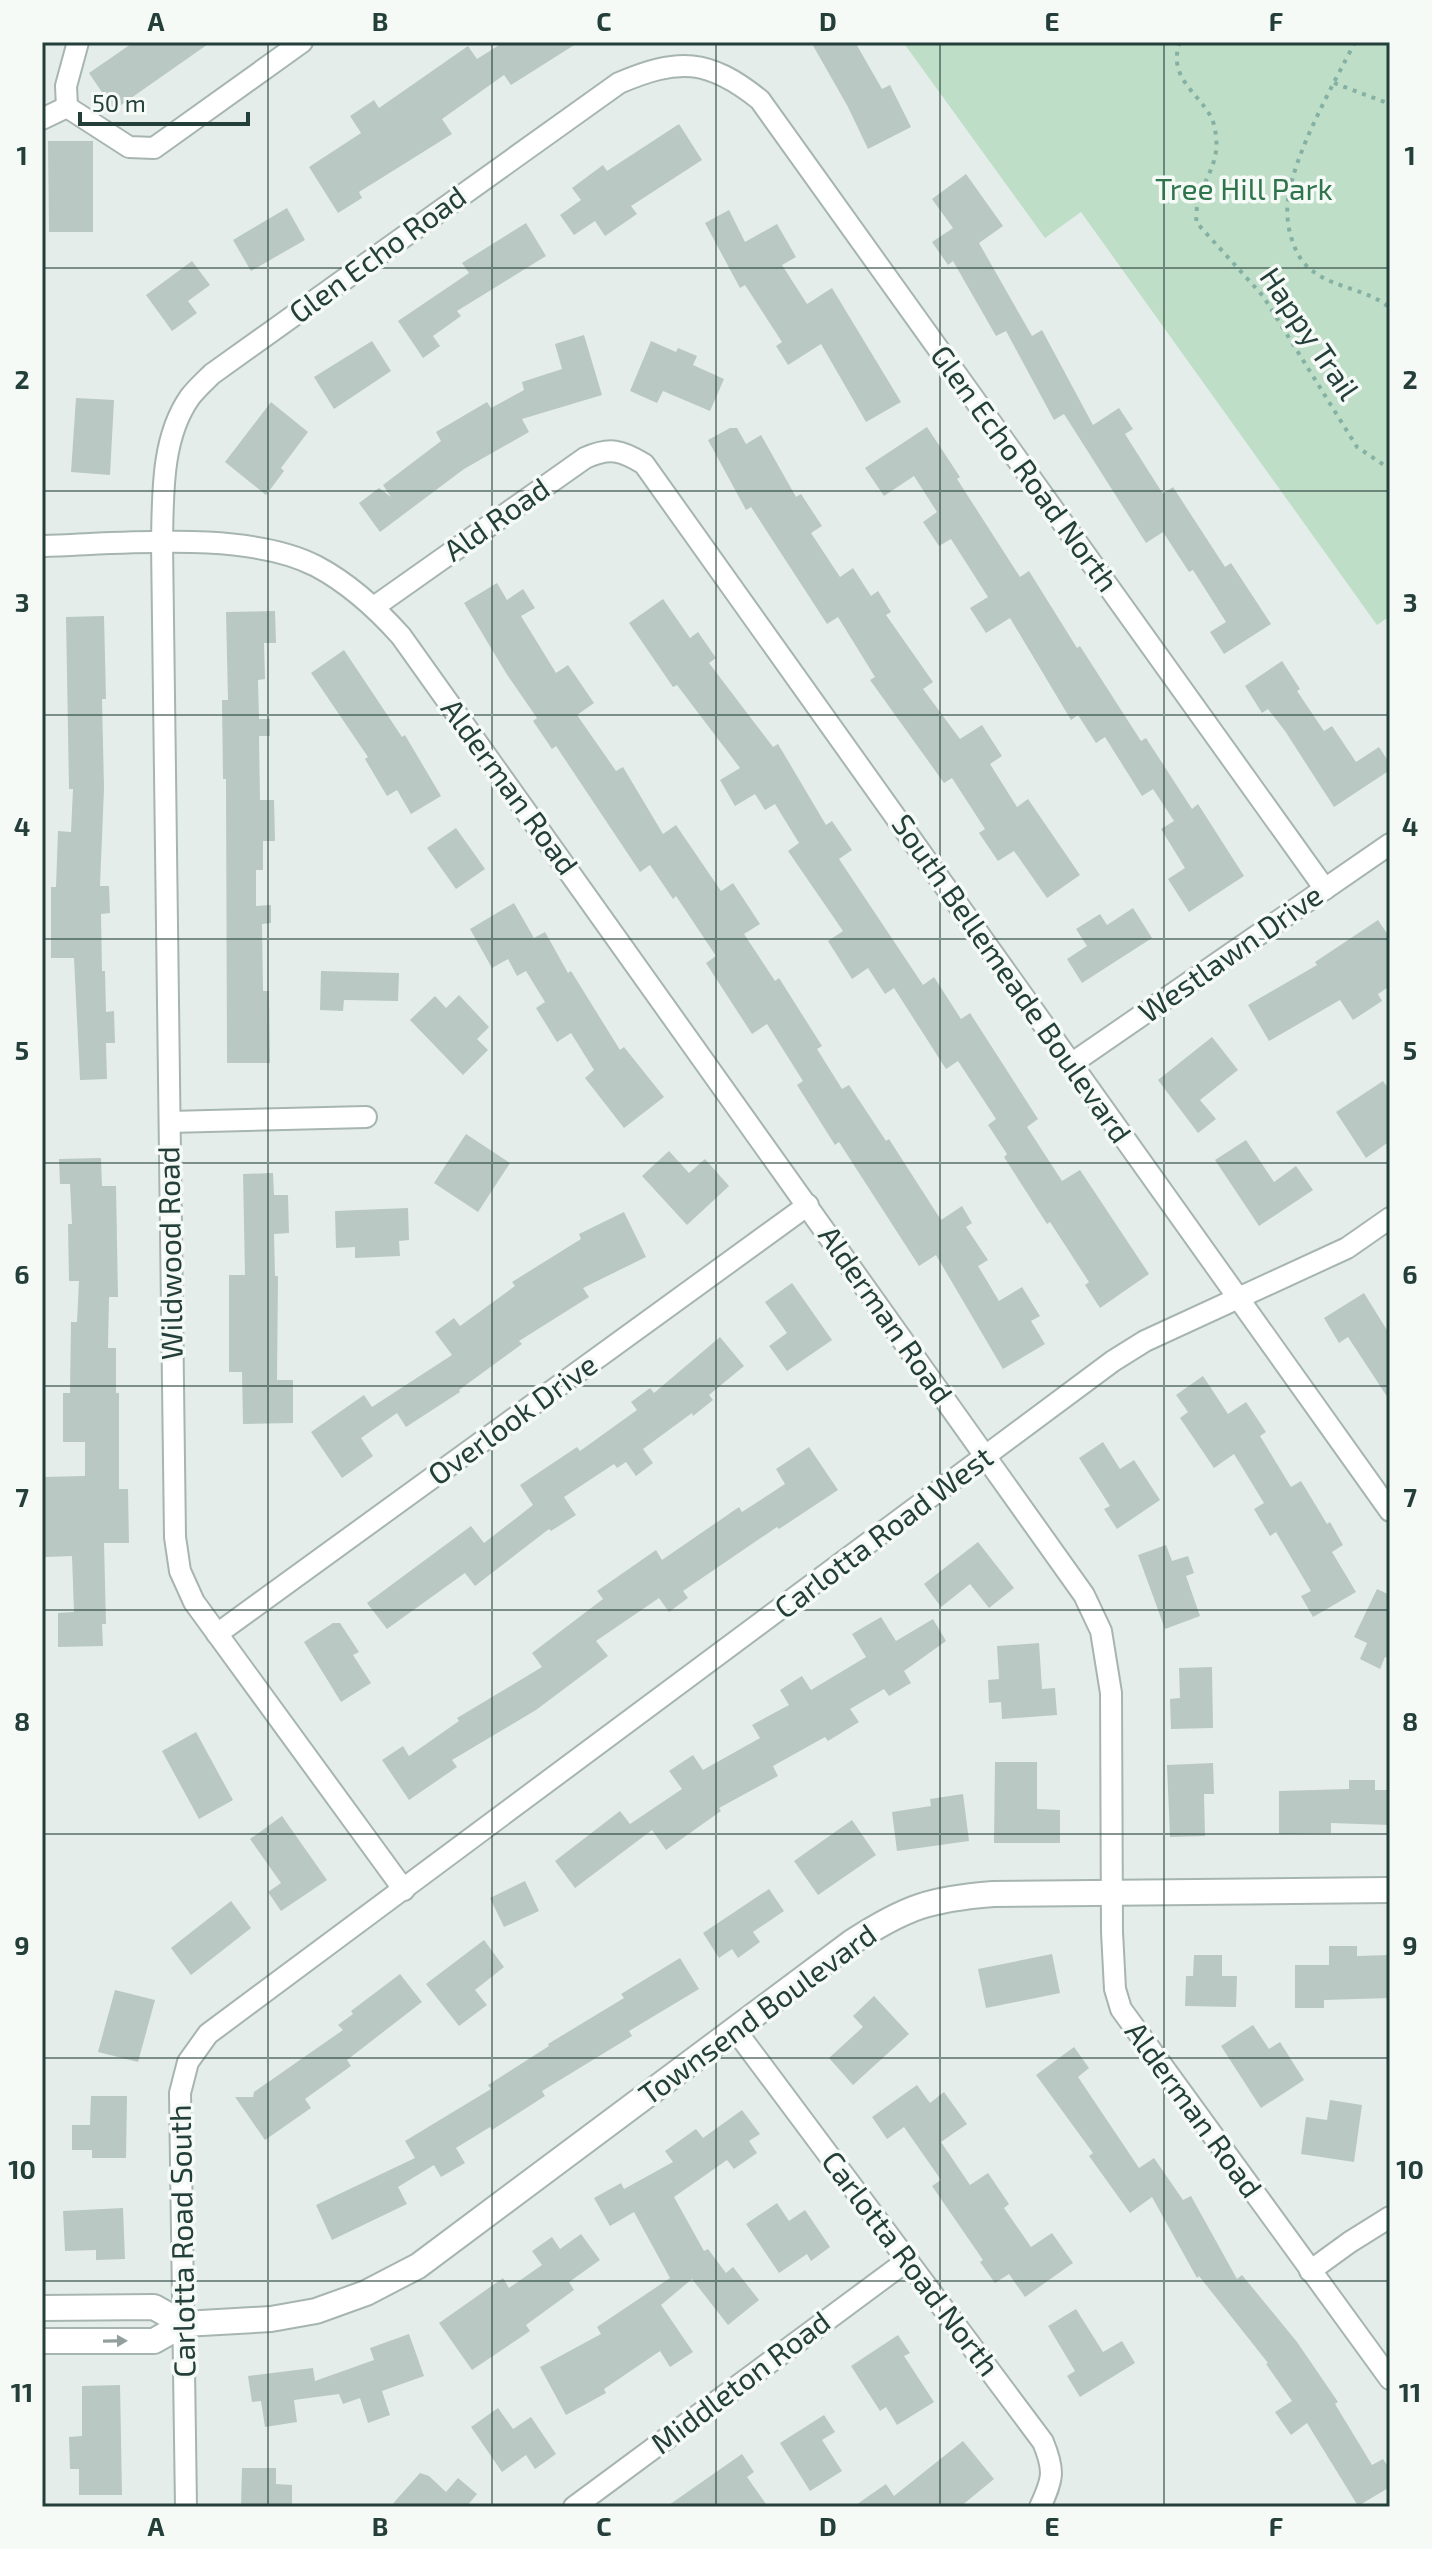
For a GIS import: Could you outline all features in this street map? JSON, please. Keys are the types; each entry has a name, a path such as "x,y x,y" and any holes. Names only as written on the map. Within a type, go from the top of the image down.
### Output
{"street":[{"path":"67,107 66,86 78,42"},
{"path":"67,107 129,147 154,148 302,42"},
{"name":"Glen Echo Road","path":"162,543 167,459 177,422 191,396 212,374 619,83 652,69 676,64 706,68"},
{"name":"Glen Echo Road North","path":"706,68 736,81 760,100 1325,889"},
{"path":"42,119 67,107"},
{"name":"Ald Road","path":"374,607 585,458 604,450 627,454"},
{"name":"South Bellemeade Boulevard","path":"627,454 644,464 1390,1511"},
{"name":"Wildwood Road","path":"162,543 175,1537 180,1571 194,1602 404,1890"},
{"name":"Alderman Road","path":"42,546 216,543 269,549 314,565 349,587 374,607 401,636 1071,1575 1101,1631 1111,1693 1115,1989 1121,2009 1390,2379"},
{"name":"Westlawn Drive","path":"1071,1064 1390,844"},
{"path":"170,1122 366,1117"},
{"name":"Overlook Drive","path":"217,1634 808,1205"},
{"name":"Carlotta Road West","path":"404,1890 1113,1361 1145,1341 1347,1248 1390,1218"},
{"name":"Carlotta Road South","path":"186,2507 180,2093 188,2062 208,2034 404,1890"},
{"name":"Townsend Boulevard","path":"42,2341 154,2341 184,2324 271,2319 316,2311 366,2293 418,2266 852,1942 917,1905 954,1897 993,1894 1390,1890"},
{"name":"Carlotta Road North","path":"736,2031 1043,2442 1053,2466 1050,2486 1040,2507"},
{"path":"1310,2271 1390,2217"},
{"name":"Middleton Road","path":"574,2507 908,2260"},
{"name":"Townsend Boulevard","path":"42,2308 154,2307 184,2324"}],"path":[{"name":"Happy Trail","path":"1180,42 1176,53 1181,76 1214,123 1215,164 1198,200 1196,222 1263,296 1357,447 1390,469"},
{"path":"1355,42 1297,165 1287,201 1289,235 1305,264 1333,284 1383,302 1390,308"},
{"path":"1334,83 1390,104"}],"green space":[{"name":"Tree Hill Park","path":"903,42 1390,42 1390,616 1377,625 1081,212 1045,238"}],"building":[{"path":"134,42 211,42 114,110 89,73"},
{"path":"504,42 579,42 511,85 504,75 442,119 452,134 359,192 362,198 338,213 309,167 361,133 350,116 374,100 379,108 468,46 477,59"},
{"path":"811,42 855,42 882,89 890,85 911,127 868,149"},
{"path":"679,124 702,160 631,206 637,214 605,236 595,221 574,235 560,215 581,200 572,188 603,165 607,171"},
{"path":"48,141 93,141 93,232 49,232"},
{"path":"966,174 1003,226 979,243 1032,336 1042,330 1093,425 1119,408 1133,429 1125,434 1163,494 1173,487 1225,567 1231,563 1271,624 1224,654 1210,632 1226,622 1193,570 1189,572 1163,532 1146,543 1064,414 1054,420 1006,331 996,336 953,261 948,265 932,242 953,228 932,199"},
{"path":"287,208 305,240 251,271 233,240"},
{"path":"729,210 745,242 777,224 796,257 782,265 807,304 832,288 901,402 866,422 821,344 788,365 776,346 782,342 745,285 740,288 705,223"},
{"path":"526,223 546,256 457,311 461,316 433,336 440,346 423,358 398,321 469,273 462,263"},
{"path":"192,261 210,285 188,301 197,313 172,331 146,295"},
{"path":"584,335 602,395 522,419 529,432 464,469 380,532 359,503 379,488 391,497 383,485 441,441 436,432 487,402 491,408 524,390 522,382 562,369 555,344"},
{"path":"372,341 391,371 334,409 314,377"},
{"path":"651,341 676,352 678,348 697,356 693,365 724,379 710,411 663,391 657,403 630,391"},
{"path":"76,398 114,400 110,475 71,472"},
{"path":"271,402 308,432 281,468 284,471 266,495 225,462"},
{"path":"927,427 1020,577 1029,571 1141,741 1146,738 1192,809 1198,804 1244,876 1189,912 1168,879 1185,868 1161,829 1174,821 1153,789 1142,796 1105,737 1096,743 1078,715 1071,720 1010,618 986,633 970,608 988,597 951,539 939,546 923,522 937,512 914,476 884,496 865,468"},
{"path":"730,428 737,428 746,444 761,435 796,497 801,494 822,526 811,533 840,577 853,568 871,596 878,591 891,612 886,615 933,682 923,689 960,739 982,725 1002,756 990,764 1017,807 1028,799 1080,875 1047,898 1014,851 998,861 979,833 985,829 952,778 944,783 870,680 875,677 838,617 827,624 751,507 746,510 708,440"},
{"path":"497,583 507,600 523,589 535,608 521,616 556,673 568,665 594,703 577,715 616,771 623,767 663,834 676,825 721,891 733,883 760,924 744,934 775,981 779,978 822,1046 817,1049 842,1089 849,1085 886,1141 889,1139 941,1220 962,1206 972,1223 966,1227 988,1260 978,1266 999,1301 1022,1287 1040,1316 1031,1321 1045,1344 1003,1369 936,1255 919,1266 839,1142 835,1145 797,1085 803,1081 767,1024 752,1034 706,963 716,956 676,896 673,899 650,865 640,872 556,746 552,749 533,721 537,718 464,603"},
{"path":"663,599 690,638 698,632 716,658 709,663 773,747 778,744 826,825 832,821 852,850 839,859 923,985 934,977 961,1019 970,1013 1038,1119 1027,1127 1062,1181 1080,1170 1149,1274 1100,1308 1085,1285 1089,1282 1004,1157 1007,1154 988,1125 996,1119 958,1061 946,1069 894,988 885,994 868,968 852,979 828,941 843,931 788,851 799,843 775,804 765,810 755,794 735,806 720,780 740,768 677,685 673,687 629,623"},
{"path":"275,611 276,643 264,643 265,679 258,680 259,719 270,719 270,736 259,736 260,800 274,800 275,841 263,841 263,870 256,870 256,906 271,905 271,923 262,924 263,991 269,991 270,1063 227,1063 226,779 223,779 222,700 228,700 226,612"},
{"path":"104,616 106,699 102,699 104,788 100,886 109,886 110,913 101,914 102,971 105,971 106,1012 114,1011 115,1043 106,1043 107,1079 80,1080 74,958 51,958 51,887 56,887 58,831 71,832 73,789 69,789 66,617"},
{"path":"344,650 402,737 405,735 441,796 411,814 397,790 387,796 365,759 368,757 311,673"},
{"path":"1282,661 1300,689 1297,691 1324,731 1332,726 1356,762 1379,747 1390,764 1390,770 1334,807 1285,731 1268,709 1262,713 1245,686"},
{"path":"456,828 485,869 456,889 427,848"},
{"path":"514,903 534,938 545,932 568,973 571,971 620,1050 624,1047 664,1097 624,1128 585,1078 594,1070 571,1033 557,1042 536,1008 545,1002 526,971 517,976 508,959 492,968 470,929"},
{"path":"1133,908 1152,938 1082,983 1067,959 1087,946 1076,929 1100,914 1107,925"},
{"path":"1378,920 1390,938 1390,986 1378,994 1382,1001 1353,1020 1340,1000 1269,1041 1248,1005 1317,965 1315,962"},
{"path":"321,971 399,973 398,1001 344,1000 343,1011 320,1010"},
{"path":"459,995 489,1027 477,1039 488,1050 463,1075 410,1020 435,996 446,1008"},
{"path":"1212,1037 1238,1070 1200,1100 1216,1119 1198,1133 1158,1080"},
{"path":"1383,1081 1390,1091 1390,1141 1366,1158 1336,1112"},
{"path":"466,1134 510,1163 478,1212 434,1183"},
{"path":"1246,1140 1274,1182 1296,1166 1313,1190 1259,1226 1215,1160"},
{"path":"669,1151 689,1173 705,1159 729,1186 687,1225 642,1176"},
{"path":"101,1158 102,1186 116,1186 118,1297 109,1297 108,1348 116,1348 119,1489 128,1489 129,1543 104,1543 106,1624 102,1624 103,1646 58,1647 58,1613 74,1612 72,1556 45,1557 43,1477 85,1476 85,1442 63,1442 63,1393 70,1393 71,1322 77,1322 79,1281 69,1281 68,1224 72,1224 70,1184 60,1184 59,1159"},
{"path":"273,1173 274,1195 288,1195 289,1233 274,1234 275,1276 278,1276 277,1380 293,1380 293,1423 243,1424 242,1372 229,1372 229,1275 245,1275 243,1174"},
{"path":"408,1208 409,1240 399,1241 400,1256 355,1258 355,1247 336,1248 335,1211"},
{"path":"624,1212 646,1257 583,1288 589,1297 519,1341 522,1344 460,1392 406,1427 397,1413 361,1438 373,1456 342,1478 311,1432 364,1395 372,1407 452,1355 435,1332 454,1318 460,1326 515,1286 512,1282 581,1239 579,1234"},
{"path":"792,1283 832,1340 787,1371 769,1346 787,1333 765,1302"},
{"path":"1364,1293 1390,1335 1390,1401 1348,1337 1339,1343 1324,1318"},
{"path":"720,1337 744,1366 709,1395 713,1400 643,1449 653,1463 636,1476 626,1462 617,1468 614,1464 564,1497 576,1515 551,1531 549,1529 475,1586 465,1573 387,1629 367,1603 471,1526 484,1543 533,1505 520,1485 577,1447 580,1451 637,1410 631,1402 650,1388 654,1393"},
{"path":"1203,1376 1228,1414 1246,1402 1266,1432 1260,1436 1291,1487 1301,1481 1343,1545 1332,1552 1356,1592 1313,1617 1301,1596 1311,1591 1276,1532 1270,1536 1254,1509 1264,1503 1234,1454 1214,1468 1180,1418 1188,1412 1176,1395"},
{"path":"1103,1442 1120,1469 1134,1460 1160,1500 1117,1529 1104,1509 1110,1506 1079,1458"},
{"path":"809,1447 838,1490 683,1591 688,1598 669,1612 659,1598 596,1641 608,1656 536,1710 452,1760 457,1767 409,1800 382,1760 403,1746 409,1756 459,1721 457,1718 542,1667 532,1653 603,1599 597,1591 656,1550 662,1560 739,1507 742,1512 785,1484 776,1469"},
{"path":"978,1542 1014,1588 989,1608 970,1584 941,1607 924,1584"},
{"path":"1166,1545 1172,1561 1188,1556 1194,1573 1186,1576 1200,1616 1165,1629 1138,1555"},
{"path":"1377,1589 1390,1595 1390,1659 1385,1657 1380,1669 1360,1659 1367,1643 1354,1637"},
{"path":"881,1617 896,1641 933,1619 946,1641 904,1671 911,1683 889,1696 884,1689 850,1709 859,1722 828,1741 825,1737 773,1766 778,1776 719,1808 721,1811 666,1850 652,1830 575,1888 555,1861 620,1811 630,1824 682,1789 669,1771 693,1755 703,1770 760,1738 752,1725 789,1705 780,1690 802,1676 811,1690 866,1657 852,1634"},
{"path":"333,1623 340,1623 359,1652 353,1655 371,1683 341,1702 304,1642"},
{"path":"1039,1643 1042,1689 1055,1688 1057,1715 1002,1719 1001,1702 989,1703 988,1680 999,1679 997,1646"},
{"path":"1212,1667 1213,1728 1171,1729 1170,1699 1180,1698 1179,1668"},
{"path":"196,1732 233,1800 199,1819 162,1751"},
{"path":"995,1762 1037,1762 1037,1809 1060,1810 1060,1843 994,1843"},
{"path":"1213,1763 1214,1794 1204,1794 1205,1836 1170,1837 1167,1765"},
{"path":"1349,1780 1375,1780 1375,1790 1390,1790 1390,1825 1331,1823 1331,1833 1279,1834 1279,1791 1349,1789"},
{"path":"963,1794 969,1841 897,1851 892,1812 931,1806 930,1799"},
{"path":"282,1816 327,1880 281,1911 268,1892 281,1883 250,1839"},
{"path":"852,1820 876,1855 818,1895 794,1861"},
{"path":"525,1881 539,1911 504,1927 490,1898"},
{"path":"769,1889 784,1911 753,1932 760,1942 738,1958 732,1949 719,1958 703,1933"},
{"path":"231,1901 251,1928 191,1975 171,1948"},
{"path":"484,1940 504,1967 475,1990 487,2005 459,2026 426,1984"},
{"path":"1329,1946 1357,1946 1357,1956 1390,1955 1390,1998 1324,2000 1324,2008 1295,2008 1295,1965 1329,1965"},
{"path":"1052,1954 1060,1993 986,2008 978,1969"},
{"path":"1194,1955 1222,1955 1222,1976 1237,1976 1236,2007 1185,2006 1186,1976 1193,1976"},
{"path":"680,1958 699,1989 629,2031 632,2036 542,2091 545,2096 492,2130 490,2127 456,2148 465,2163 441,2177 434,2165 398,2187 407,2204 332,2240 316,2205 415,2158 405,2141 491,2089 488,2085 624,1998 621,1994"},
{"path":"400,1974 422,2002 347,2060 351,2066 305,2099 311,2108 265,2140 235,2097 253,2097 254,2092 343,2030 338,2025 353,2014 351,2011"},
{"path":"115,1990 155,2000 138,2062 98,2052"},
{"path":"874,1996 909,2034 853,2085 829,2058 863,2027 853,2016"},
{"path":"1253,2025 1269,2049 1280,2042 1304,2080 1261,2108 1221,2046"},
{"path":"1074,2047 1089,2068 1078,2077 1139,2168 1154,2158 1183,2200 1191,2196 1237,2279 1242,2275 1297,2342 1338,2402 1335,2404 1372,2465 1383,2459 1390,2469 1390,2487 1358,2506 1307,2423 1291,2435 1275,2412 1292,2401 1268,2363 1199,2276 1197,2278 1152,2197 1130,2213 1089,2156 1093,2153 1036,2075"},
{"path":"917,2085 930,2103 944,2092 967,2124 941,2142 970,2185 988,2173 1009,2204 1004,2208 1031,2247 1052,2233 1073,2263 1025,2297 1009,2274 995,2283 980,2262 983,2260 932,2186 941,2180 904,2127 887,2139 872,2117"},
{"path":"91,2096 127,2096 126,2158 92,2158 92,2150 72,2150 72,2125 90,2125"},
{"path":"1330,2100 1362,2105 1354,2162 1301,2154 1306,2117 1327,2120"},
{"path":"742,2110 760,2134 749,2141 757,2153 734,2169 727,2160 674,2197 704,2251 708,2249 726,2273 733,2267 759,2300 728,2325 692,2279 661,2305 693,2352 670,2367 660,2351 604,2389 606,2393 566,2415 540,2367 601,2334 597,2327 670,2278 634,2212 610,2226 594,2198 621,2183 624,2189 673,2162 665,2151 696,2129 703,2138"},
{"path":"777,2203 789,2221 805,2210 830,2247 811,2261 807,2254 779,2273 746,2224"},
{"path":"123,2208 125,2259 96,2260 96,2250 65,2251 63,2211"},
{"path":"581,2234 600,2260 569,2282 574,2290 526,2325 530,2331 472,2370 439,2323 503,2278 509,2288 542,2265 532,2251 552,2237 560,2249"},
{"path":"1076,2309 1103,2352 1122,2341 1135,2363 1080,2397 1067,2376 1075,2371 1048,2326"},
{"path":"409,2334 424,2376 382,2391 390,2415 368,2423 360,2398 343,2404 339,2394 294,2400 297,2422 265,2427 261,2401 252,2402 248,2376 313,2368 315,2381 374,2360 370,2348"},
{"path":"898,2335 910,2353 904,2356 934,2402 897,2425 886,2407 880,2411 851,2366"},
{"path":"120,2385 122,2495 79,2495 79,2469 70,2469 69,2437 82,2436 82,2386"},
{"path":"498,2408 513,2429 531,2417 556,2454 535,2469 526,2455 502,2472 471,2427"},
{"path":"824,2415 835,2432 822,2440 842,2471 810,2491 780,2443"},
{"path":"963,2441 994,2479 960,2507 853,2507 886,2484 894,2496"},
{"path":"742,2454 754,2472 747,2477 768,2507 666,2507"},
{"path":"242,2468 276,2468 276,2484 292,2485 292,2507 241,2507"},
{"path":"420,2473 429,2476 446,2492 458,2478 477,2494 466,2507 390,2507"}]}
